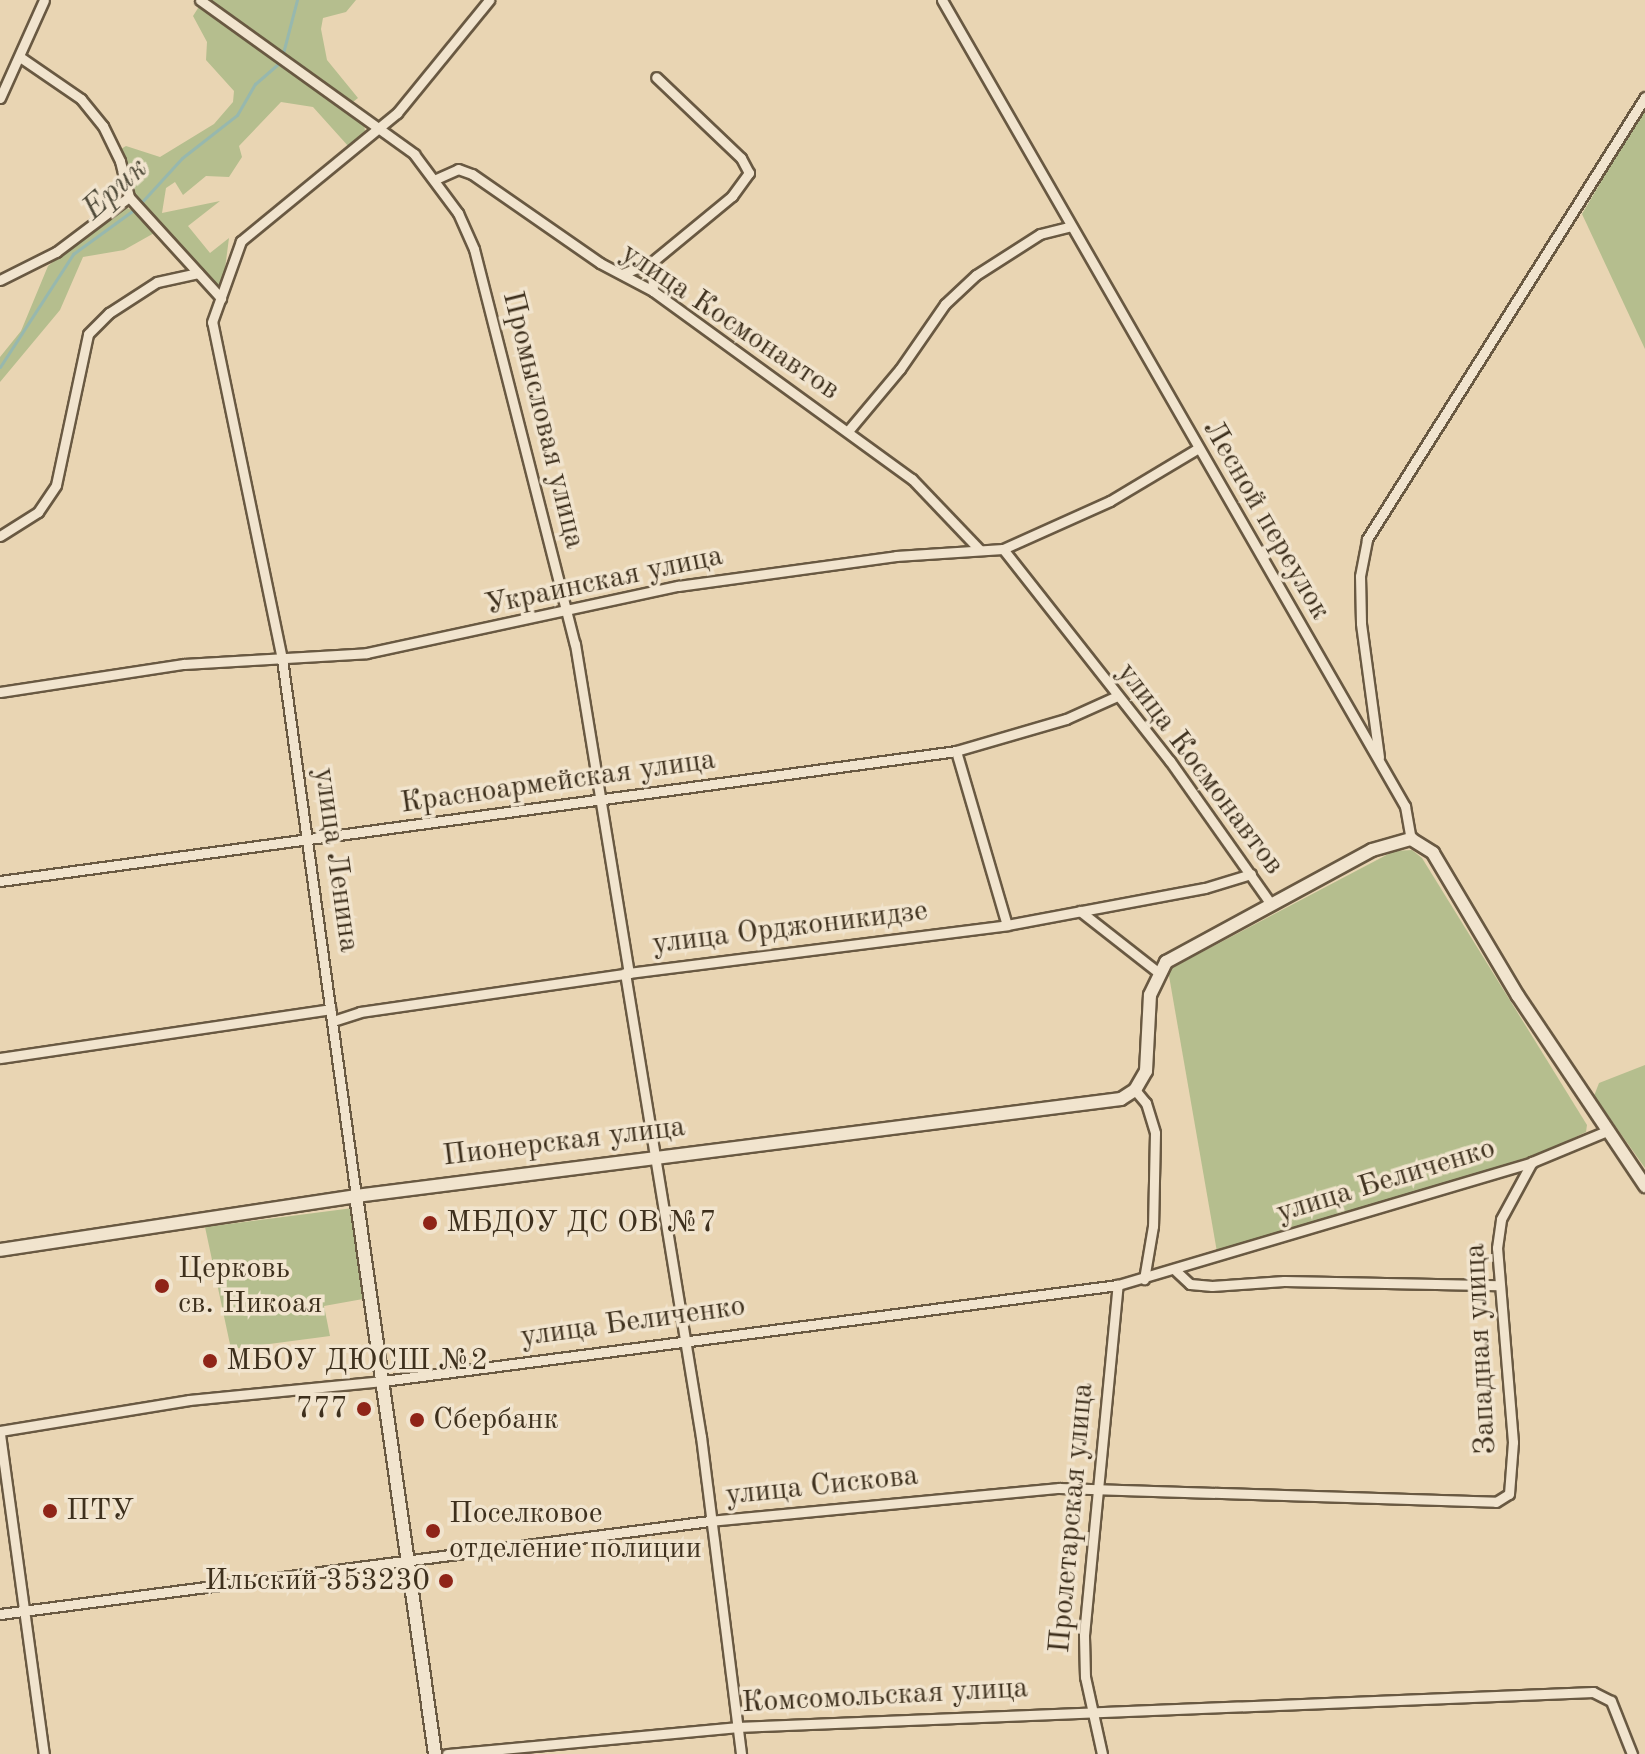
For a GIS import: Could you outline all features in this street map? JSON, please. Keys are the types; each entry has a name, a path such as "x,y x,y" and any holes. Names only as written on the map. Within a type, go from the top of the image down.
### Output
{"street":[{"path":"0,98 44,0"},
{"name":"Промысловая улица","path":"200,0 378,129 436,179 458,213 483,276 565,613 602,798 686,1340 741,1754"},
{"name":"улица Ленина","path":"435,1754 282,659 212,322 241,241 378,129 489,0"},
{"name":"Лесной переулок","path":"942,0 1408,814 1411,839"},
{"path":"20,57 63,83 103,126 120,161 129,197 221,298"},
{"path":"622,274 652,262 732,196 749,173 741,158 656,77"},
{"path":"1380,764 1361,623 1360,576 1367,539 1645,97"},
{"name":"улица Космонавтов","path":"436,179 458,169 472,174 622,274 653,291 848,431 940,504 979,549"},
{"path":"0,280 56,252 129,197"},
{"path":"848,431 900,369 945,304 976,275 1040,234 1071,226"},
{"path":"652,262 653,291"},
{"path":"0,536 38,512 56,485 88,334 109,313 157,282 198,273"},
{"name":"Украинская улица","path":"0,692 116,671 367,653 565,613 678,586 979,549 1003,549 1110,501 1197,449"},
{"name":"улица Космонавтов","path":"1003,549 1115,697 1170,761 1271,904"},
{"name":"Красноармейская улица","path":"0,881 308,842 602,798 956,751 1066,719 1115,697"},
{"path":"956,751 1007,925"},
{"path":"1144,1279 1153,1226 1155,1133 1146,1103 1135,1090 1146,1071 1150,995 1159,973 1178,953 1372,850 1411,839 1433,853 1607,1131 1645,1186"},
{"name":"улица Орджоникидзе","path":"333,1021 360,1012 627,973 1007,925 1251,874"},
{"path":"1080,911 1159,973"},
{"path":"0,1058 330,1009"},
{"name":"Пионерская улица","path":"0,1250 356,1196 1121,1099 1135,1090"},
{"name":"улица Беличенко","path":"0,1433 189,1400 383,1381 1118,1285 1176,1271 1532,1162 1607,1131"},
{"name":"Западная улица","path":"1509,1494 1513,1442 1499,1285 1501,1219 1532,1162"},
{"path":"1176,1271 1190,1284 1212,1286 1284,1281 1499,1285"},
{"name":"Пролетарская улица","path":"1102,1754 1091,1709 1084,1635 1118,1285"},
{"path":"0,1433 44,1754"},
{"name":"улица Сискова","path":"0,1614 409,1564 709,1521 1100,1487 1496,1502 1509,1494"},
{"name":"Комсомольская улица","path":"447,1754 737,1727 1091,1709 1581,1692 1605,1693 1632,1754"}],"green space":[{"path":"208,0 356,0 346,12 323,18 321,29 327,60 358,98 349,105"},
{"path":"200,5 364,124 365,131 349,147 313,107 281,102 239,146 242,157 229,177 206,176 183,195 175,182 166,188 162,213 220,201 188,226 210,253 229,238 223,284 218,287 132,198 121,149 126,146 160,157 214,124 233,102 234,91 206,60 207,42 193,16"},
{"path":"1645,107 1645,349 1582,214"},
{"path":"121,205 144,216 156,232 124,250 83,257 60,310 0,382 0,357 21,331 48,266"},
{"path":"1412,850 1422,858 1587,1125 1586,1132 1542,1153 1217,1252 1168,970 1394,851"},
{"path":"1645,1065 1645,1168 1594,1096 1599,1083"},
{"path":"353,1208 363,1299 324,1306 330,1336 231,1349 205,1227"}],"waterway":[{"name":"Ерик","path":"282,57 297,0"},
{"name":"Ерик","path":"140,204 182,158 237,115 255,84 279,63"},
{"name":"Ерик","path":"0,367 73,254 135,209"}],"place":[{"name":"МБДОУ ДС ОВ №7","path":"430,1223"},
{"name":"Церковь св. Никоая","path":"162,1286"},
{"name":"МБОУ ДЮСШ №2","path":"210,1361"},
{"name":"777","path":"364,1409"},
{"name":"Сбербанк","path":"417,1420"},
{"name":"ПТУ","path":"50,1511"},
{"name":"Поселковое отделение полиции","path":"433,1531"},
{"name":"Ильский 353230","path":"446,1581"}]}
